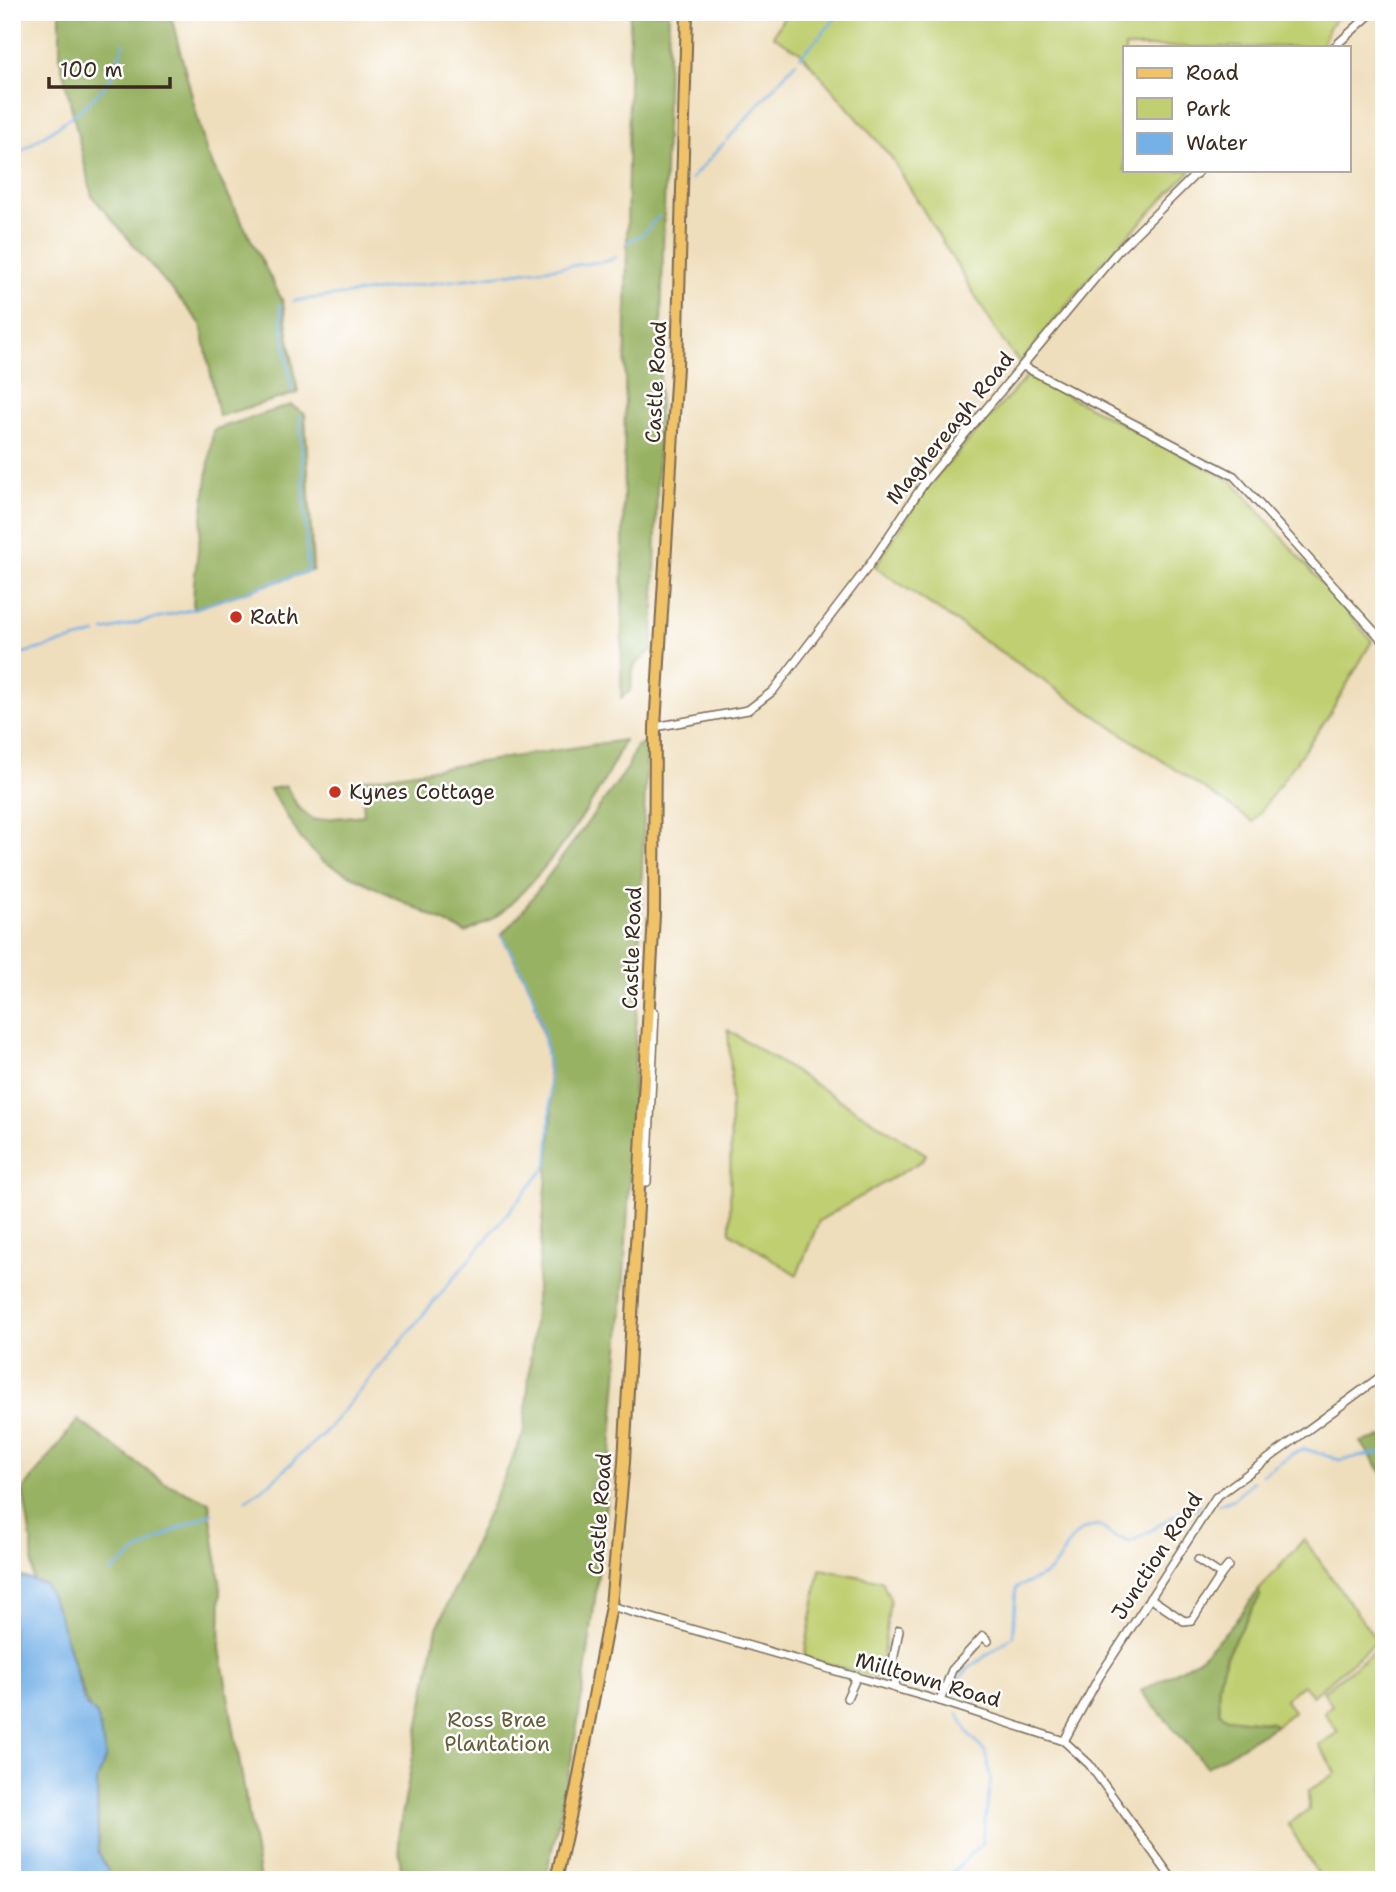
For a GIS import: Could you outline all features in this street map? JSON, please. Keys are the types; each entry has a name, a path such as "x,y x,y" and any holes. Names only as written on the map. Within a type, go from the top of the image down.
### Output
{"main road":[{"name":"Castle Road","path":"556,1880 611,1606 624,1462 640,1182 649,1078 649,1009 654,914 655,727 677,367 687,12"}],"street":[{"path":"1335,46 1373,12"},
{"name":"Maghereagh Road","path":"655,727 748,710 773,691 868,567 925,482 1117,252 1198,172"},
{"path":"1023,366 1234,476 1384,642"},
{"name":"Junction Road","path":"1064,1741 1099,1676 1216,1497 1234,1481 1346,1404 1384,1374"},
{"path":"1198,1560 1221,1575"},
{"path":"1150,1598 1188,1621 1194,1618 1228,1566"},
{"name":"Milltown Road","path":"611,1606 940,1700 1064,1741 1089,1764 1173,1880"},
{"path":"896,1688 899,1630"},
{"path":"940,1700 956,1665 983,1636 988,1641"},
{"path":"847,1698 857,1676"}],"green space":[{"path":"60,12 170,12 207,154 283,302 298,393 219,416 201,324 92,196 60,58"},
{"path":"630,12 669,12 653,649 634,666 630,691 621,698"},
{"path":"787,12 1341,12 1329,28 1321,46 1123,46 1123,172 1189,172 1099,266 1020,363 1002,340 891,157 800,52 773,36"},
{"path":"1028,375 1234,482 1372,641 1328,717 1253,822 875,567 926,488"},
{"path":"291,405 305,414 313,570 193,609 213,430"},
{"path":"624,740 602,785 556,853 503,911 466,933 322,861 301,839 270,789 286,786 298,807 314,820 364,815 362,780"},
{"name":"Ross Brae Plantation","path":"647,743 632,1120 618,1371 592,1621 564,1796 545,1880 402,1880 398,1837 437,1628 524,1432 552,1120 546,1047 532,992 501,935 521,913 627,769 636,746"},
{"path":"728,1030 926,1154 923,1160 819,1221 797,1275 730,1232 731,1071"},
{"path":"78,1420 163,1482 209,1502 221,1589 220,1649 260,1880 112,1880 98,1851 97,1781 106,1756 54,1606 45,1585 33,1581 32,1546 23,1490"},
{"path":"1384,1436 1384,1476 1361,1442"},
{"path":"1304,1539 1377,1641 1312,1696 1303,1685 1285,1699 1294,1711 1275,1726 1272,1723 1227,1718 1220,1713 1218,1697 1223,1666 1229,1652 1260,1596 1258,1591"},
{"path":"820,1569 882,1581 890,1599 880,1679 804,1657"},
{"path":"1258,1591 1260,1596 1223,1666 1218,1696 1220,1712 1227,1718 1272,1723 1275,1726 1207,1767 1141,1691 1199,1659 1233,1624"},
{"path":"1384,1644 1384,1880 1321,1880 1288,1824 1309,1809 1308,1791 1336,1773 1319,1745 1338,1732 1324,1712 1332,1705 1323,1691"}],"water":[{"path":"12,1574 45,1584 59,1614 85,1705 97,1715 106,1756 97,1781 98,1851 112,1880 12,1880"}],"waterway":[{"path":"800,57 842,12"},
{"path":"12,157 94,98 113,74 124,43"},
{"path":"727,140 796,62"},
{"path":"691,179 724,143"},
{"path":"626,243 644,233 659,216"},
{"path":"293,301 608,261 616,257"},
{"path":"280,305 292,391"},
{"path":"104,631 193,609 308,571 300,415"},
{"path":"12,656 96,634"},
{"path":"246,1500 270,1483 328,1429 547,1166 550,1100 544,1035 532,993 501,935"},
{"path":"1262,1475 1292,1454 1305,1449 1340,1460 1384,1452"},
{"path":"1218,1505 1234,1499 1253,1481"},
{"path":"955,1698 950,1689 968,1669 1013,1636 1016,1588 1048,1573 1080,1531 1098,1525 1115,1537 1131,1542 1181,1512 1201,1506"},
{"path":"110,1573 159,1539 212,1513"},
{"path":"945,1880 982,1843 991,1779 985,1751 969,1734 958,1713"}],"place":[{"name":"Rath","path":"236,617"},
{"name":"Kynes Cottage","path":"335,792"}]}
